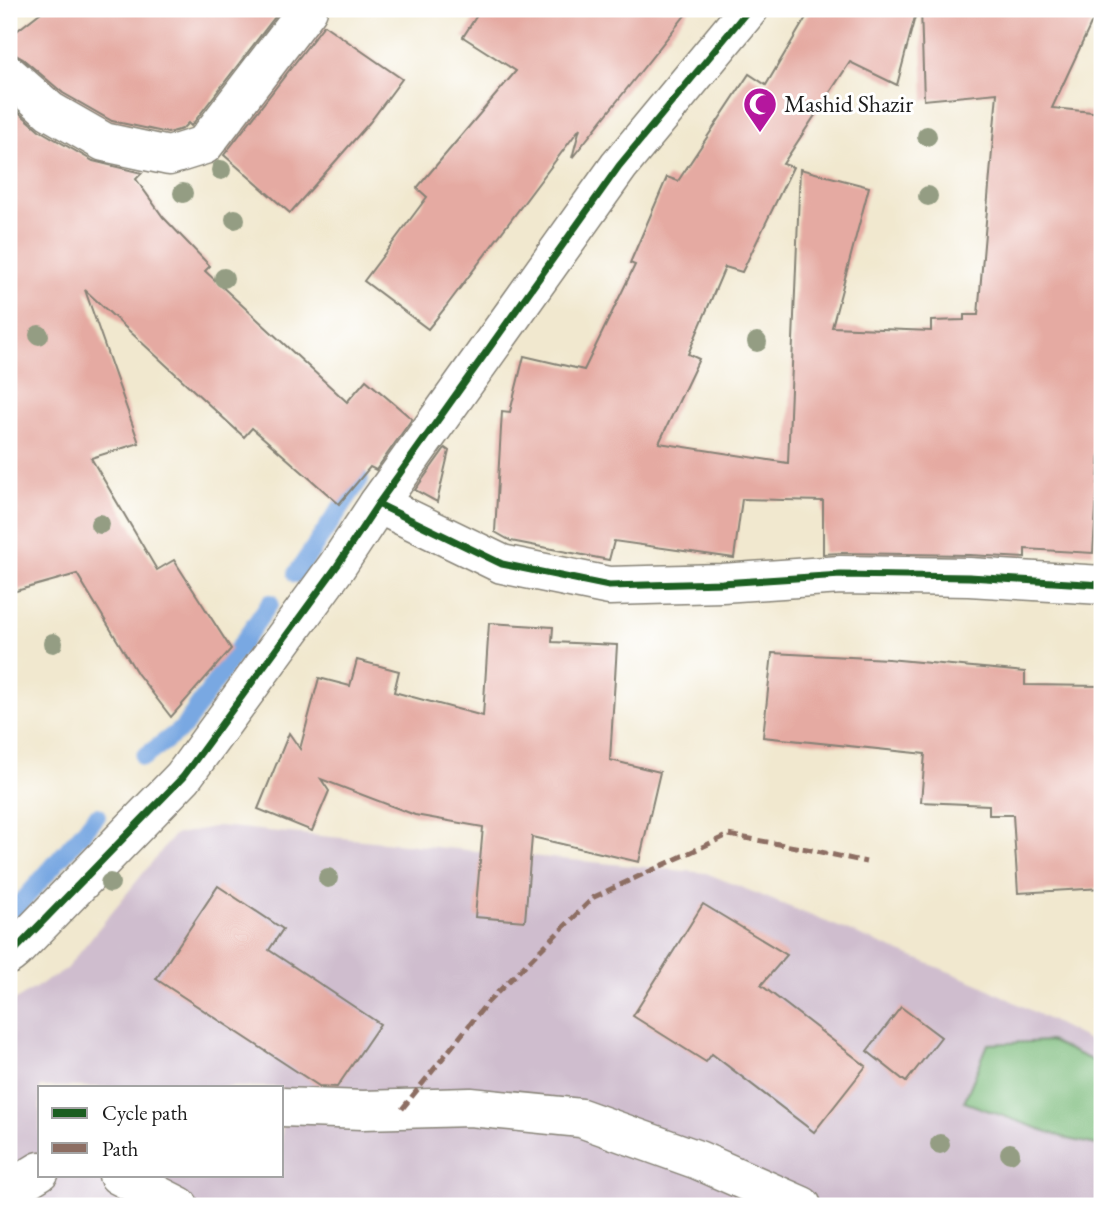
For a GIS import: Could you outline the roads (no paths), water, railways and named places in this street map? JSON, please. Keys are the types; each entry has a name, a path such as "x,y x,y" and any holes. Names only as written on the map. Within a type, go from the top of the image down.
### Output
{"street":[{"path":"9,75 50,111 104,142 169,156 204,145 308,9"},
{"path":"9,955 183,777 337,566 378,504 619,166 749,9"},
{"path":"378,504 502,564 609,586 722,583 841,575 969,577 1102,585"},
{"path":"284,1107 363,1110 470,1107 581,1118 698,1160 802,1206"},
{"path":"9,1189 38,1172"},
{"path":"120,1176 180,1206"}],"waterway":[{"path":"296,574 360,479"},
{"path":"144,757 183,728 270,603"},
{"path":"14,911 97,816"}],"place":[{"name":"Mashid Shazir","path":"760,134"}]}
